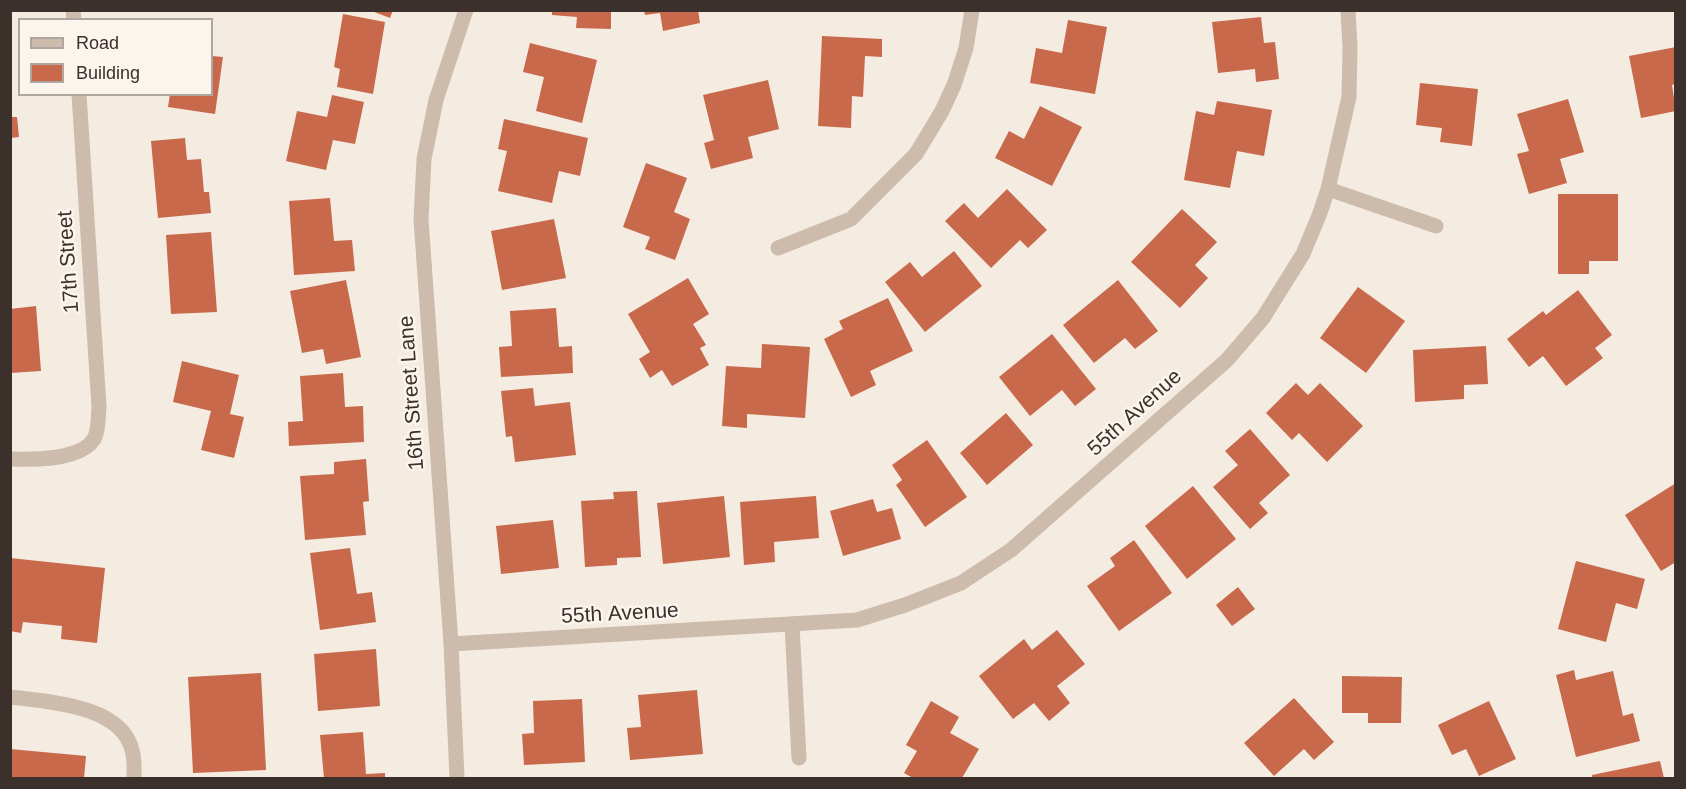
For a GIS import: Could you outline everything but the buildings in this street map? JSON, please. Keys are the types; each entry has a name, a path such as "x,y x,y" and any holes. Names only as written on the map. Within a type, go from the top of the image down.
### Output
{"street":[{"name":"16th Street Lane","path":"457,778 451,644 421,219 424,159 436,100 466,10"},
{"path":"778,248 851,219 916,154 942,111 954,85 966,48 972,10"},
{"name":"55th Avenue","path":"451,644 857,620 905,605 961,583 1011,550 1227,360 1263,318 1303,254 1328,189 1348,97 1350,48 1348,10"},
{"name":"17th Street","path":"10,459 48,459 87,448 95,437 97,427 99,407 79,96"},
{"path":"1328,189 1436,226"},
{"path":"792,625 799,758"},
{"path":"10,697 68,705 105,717 123,730 132,750 134,778"}]}
